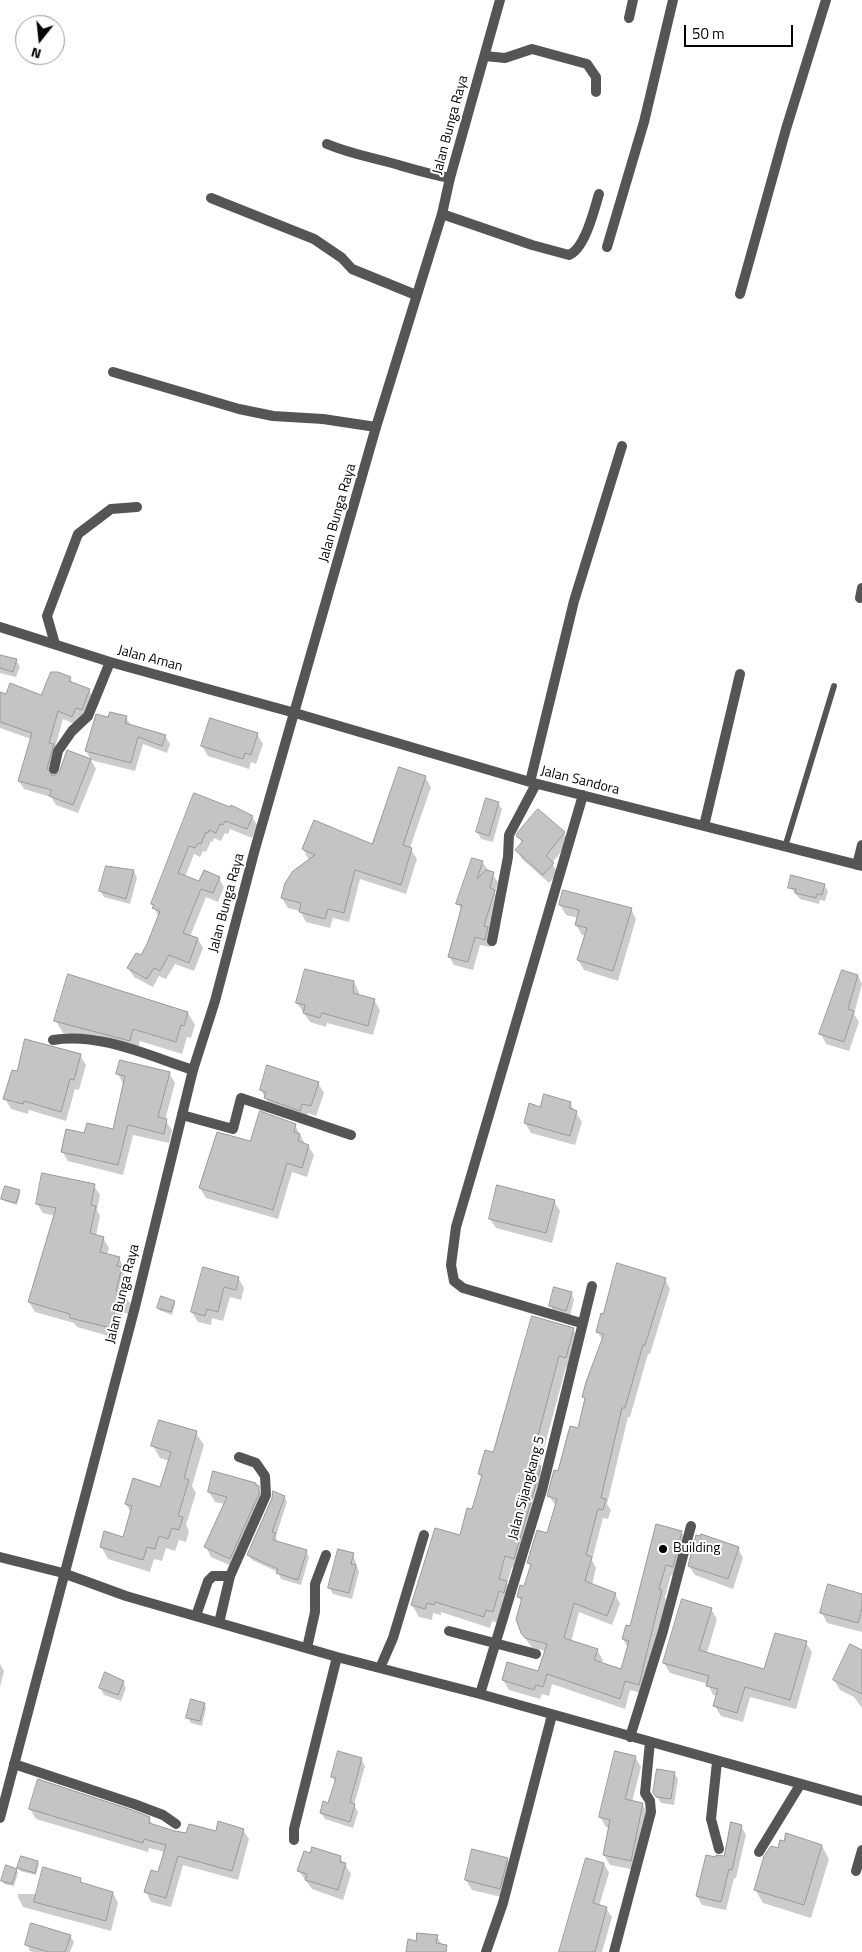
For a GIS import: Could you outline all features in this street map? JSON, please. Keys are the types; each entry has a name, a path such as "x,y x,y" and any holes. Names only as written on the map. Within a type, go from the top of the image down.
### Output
{"street":[{"name":"Jalan Bunga Raya","path":"0,1818 63,1573 135,1307 193,1070 215,1001 376,428 442,214 450,178 500,0"},
{"path":"629,18 633,0"},
{"path":"607,247 644,122 673,0"},
{"path":"740,294 786,129 826,0"},
{"path":"485,56 505,58 523,50 532,50 587,64 596,77 596,92"},
{"path":"327,144 352,154 402,166 425,174 450,178"},
{"path":"442,214 532,245 569,255 574,253 580,245 600,194"},
{"path":"212,198 314,239 342,258 352,269 416,296"},
{"path":"113,372 239,409 273,416 323,419 376,428"},
{"path":"492,941 508,857 509,835 533,783 574,601 622,446"},
{"path":"55,644 47,616 78,534 110,509 137,507"},
{"name":"Jalan Aman","path":"0,627 110,662 295,712"},
{"path":"54,769 58,751 72,731 88,716 110,662"},
{"path":"704,826 740,674"},
{"name":"Jalan Sandora","path":"295,712 533,783 859,865"},
{"path":"581,1323 463,1288 454,1281 451,1265 456,1227 583,795"},
{"path":"859,865 862,845"},
{"path":"52,1040 67,1038 89,1040 193,1070"},
{"path":"182,1115 233,1130 241,1098 264,1104 351,1135"},
{"name":"Jalan Sijangkang 5","path":"480,1694 542,1490 581,1323 592,1286"},
{"path":"219,1623 230,1576 266,1489 265,1476 256,1463 239,1457"},
{"path":"630,1737 663,1631 691,1526"},
{"path":"380,1668 393,1638 424,1536"},
{"path":"307,1648 315,1612 315,1584 326,1556"},
{"path":"0,1557 63,1573 126,1596 337,1657 480,1694 717,1762 862,1801"},
{"path":"196,1616 208,1581 213,1576 230,1576"},
{"path":"448,1631 536,1654"},
{"path":"294,1840 294,1829 337,1657"},
{"path":"486,1952 503,1902 552,1715"},
{"path":"614,1952 651,1812 650,1801 645,1793 650,1742"},
{"path":"717,1762 711,1819 719,1850"},
{"path":"14,1764 163,1814 176,1824"},
{"path":"759,1852 800,1785"},
{"path":"856,1871 862,1850"}],"lane":[{"path":"785,846 834,686"}],"building":[{"path":"0,655 17,659 13,672 0,668"},
{"path":"51,672 58,672 71,677 69,681 90,689 82,710 76,708 72,717 58,711 49,743 54,744 47,768 52,776 59,773 67,750 91,759 73,805 49,796 52,790 18,781 32,733 0,722 0,692 6,694 10,683 41,695"},
{"path":"110,712 127,716 125,723 166,735 162,746 138,737 131,763 85,751 96,714 108,717"},
{"path":"210,718 258,733 251,755 245,753 243,759 201,746"},
{"path":"399,767 426,776 403,845 412,848 401,885 355,870 344,913 328,909 325,919 299,912 301,903 281,898 285,883 293,871 315,855 302,849 314,820 372,844"},
{"path":"194,793 230,807 231,805 253,816 247,829 225,821 223,825 220,824 216,833 209,830 208,833 206,832 201,844 198,843 195,848 189,846 178,873 199,881 204,870 220,877 213,893 201,889 183,933 198,938 189,963 169,955 160,971 154,968 147,979 127,968 136,953 141,955 160,911 152,908 154,905 151,904"},
{"path":"486,798 499,802 489,836 476,832"},
{"path":"538,809 565,832 546,856 554,863 543,875 515,850 523,841 516,836 518,832"},
{"path":"472,858 483,861 477,879 486,870 494,872 490,888 495,890 484,926 488,927 485,940 475,937 468,962 448,957 462,905 456,904"},
{"path":"106,866 134,870 126,899 99,891"},
{"path":"791,875 825,884 822,895 817,894 816,898 795,893 796,889 788,888"},
{"path":"563,890 632,908 613,971 577,960 587,928 575,925 579,910 559,905"},
{"path":"305,969 354,981 353,993 375,999 368,1026 322,1013 320,1018 303,1013 305,1005 296,1003"},
{"path":"842,970 858,975 848,1009 854,1011 844,1042 819,1034"},
{"path":"68,974 188,1012 184,1026 181,1025 176,1042 133,1029 130,1041 54,1021"},
{"path":"25,1039 81,1054 74,1080 70,1079 61,1112 24,1101 23,1104 3,1099 12,1070 17,1071"},
{"path":"120,1060 170,1072 158,1117 167,1119 164,1134 128,1125 118,1165 61,1152 66,1129 84,1133 87,1123 113,1129 125,1076 116,1074"},
{"path":"267,1065 319,1082 311,1106 302,1104 300,1111 264,1098 266,1092 260,1090"},
{"path":"544,1094 571,1102 569,1108 577,1111 570,1136 524,1123 529,1103 540,1107"},
{"path":"260,1111 296,1124 294,1132 300,1134 298,1141 309,1145 302,1168 287,1163 273,1210 199,1188 217,1132 250,1141"},
{"path":"42,1173 95,1184 91,1205 96,1206 90,1233 104,1237 100,1252 120,1257 117,1266 122,1267 116,1291 126,1293 123,1305 117,1303 111,1328 70,1318 70,1314 28,1302 56,1208 36,1204"},
{"path":"497,1185 555,1200 546,1233 489,1219"},
{"path":"5,1186 20,1190 16,1203 1,1199"},
{"path":"617,1263 666,1278 645,1345 643,1345 625,1408 622,1408 601,1498 606,1499 603,1510 598,1509 586,1555 592,1557 585,1581 616,1593 607,1616 574,1603 564,1638 598,1649 594,1660 621,1669 629,1641 622,1639 626,1625 630,1626 656,1524 682,1531 673,1567 666,1565 659,1589 662,1590 639,1685 625,1681 620,1699 547,1674 543,1687 536,1685 534,1690 502,1680 507,1662 538,1671 547,1644 525,1638 521,1633 516,1619 522,1598 517,1597 520,1585 524,1586 531,1564 527,1563 537,1530 547,1533 557,1499 547,1496 554,1470 558,1471 570,1426 578,1428 585,1398 582,1397 586,1382 604,1334 596,1332"},
{"path":"203,1267 239,1277 236,1290 224,1287 218,1312 207,1309 205,1316 191,1312"},
{"path":"554,1287 572,1292 566,1311 549,1306"},
{"path":"161,1296 175,1301 171,1312 157,1308"},
{"path":"532,1316 574,1328 566,1358 559,1356 531,1463 541,1466 514,1559 505,1556 499,1579 507,1581 504,1593 499,1591 493,1612 486,1610 484,1617 435,1602 434,1605 427,1603 425,1609 411,1605 435,1528 460,1535 467,1508 472,1509 482,1475 478,1474 485,1450 493,1452"},
{"path":"159,1420 197,1431 184,1478 189,1480 178,1516 183,1517 179,1530 172,1528 168,1539 159,1536 155,1549 147,1547 143,1560 100,1547 104,1531 123,1537 132,1506 125,1504 133,1478 160,1487 171,1452 151,1446"},
{"path":"213,1471 256,1483 259,1486 259,1494 230,1559 204,1547 227,1497 208,1492"},
{"path":"273,1491 285,1496 272,1532 276,1533 273,1540 307,1550 298,1580 276,1573 278,1569 247,1555 272,1498"},
{"path":"701,1534 739,1547 728,1579 688,1566 696,1535 700,1536"},
{"path":"338,1549 354,1553 351,1564 356,1565 349,1593 328,1588"},
{"path":"828,1584 862,1594 862,1608 858,1623 820,1613"},
{"path":"682,1599 712,1608 699,1650 764,1669 775,1633 807,1641 790,1700 745,1687 737,1713 713,1706 718,1689 706,1686 709,1676 663,1663"},
{"path":"850,1644 862,1650 862,1694 833,1680"},
{"path":"105,1672 124,1681 118,1695 99,1688"},
{"path":"191,1699 205,1703 200,1721 186,1718"},
{"path":"338,1751 362,1758 350,1802 355,1804 350,1822 320,1813 323,1801 328,1803 336,1778 331,1777"},
{"path":"615,1751 636,1756 625,1799 643,1803 631,1861 603,1855 610,1820 599,1817"},
{"path":"657,1769 675,1772 671,1799 656,1797 653,1793"},
{"path":"38,1779 132,1810 150,1817 149,1823 175,1831 186,1833 189,1824 216,1831 218,1821 244,1829 232,1871 178,1856 166,1898 144,1892 151,1870 158,1872 166,1845 144,1839 143,1843 29,1809"},
{"path":"731,1822 742,1825 732,1870 729,1869 721,1902 696,1896 706,1855 724,1856"},
{"path":"786,1833 822,1845 804,1905 754,1890 764,1856 771,1846 778,1848 780,1840 784,1841"},
{"path":"312,1847 341,1856 340,1862 346,1863 338,1890 305,1880 307,1874 297,1871 304,1851 310,1853"},
{"path":"472,1849 508,1858 500,1889 465,1880"},
{"path":"21,1856 38,1861 35,1873 17,1868"},
{"path":"586,1858 604,1863 593,1903 607,1907 595,1952 559,1952"},
{"path":"6,1865 17,1869 12,1884 1,1881"},
{"path":"43,1867 81,1878 80,1882 113,1892 106,1921 34,1902"},
{"path":"31,1923 71,1935 65,1952 49,1952 25,1945"},
{"path":"417,1933 438,1935 436,1943 447,1945 446,1952 406,1952 408,1939 416,1941"}],"place":[{"name":"Building","path":"663,1549"}]}
